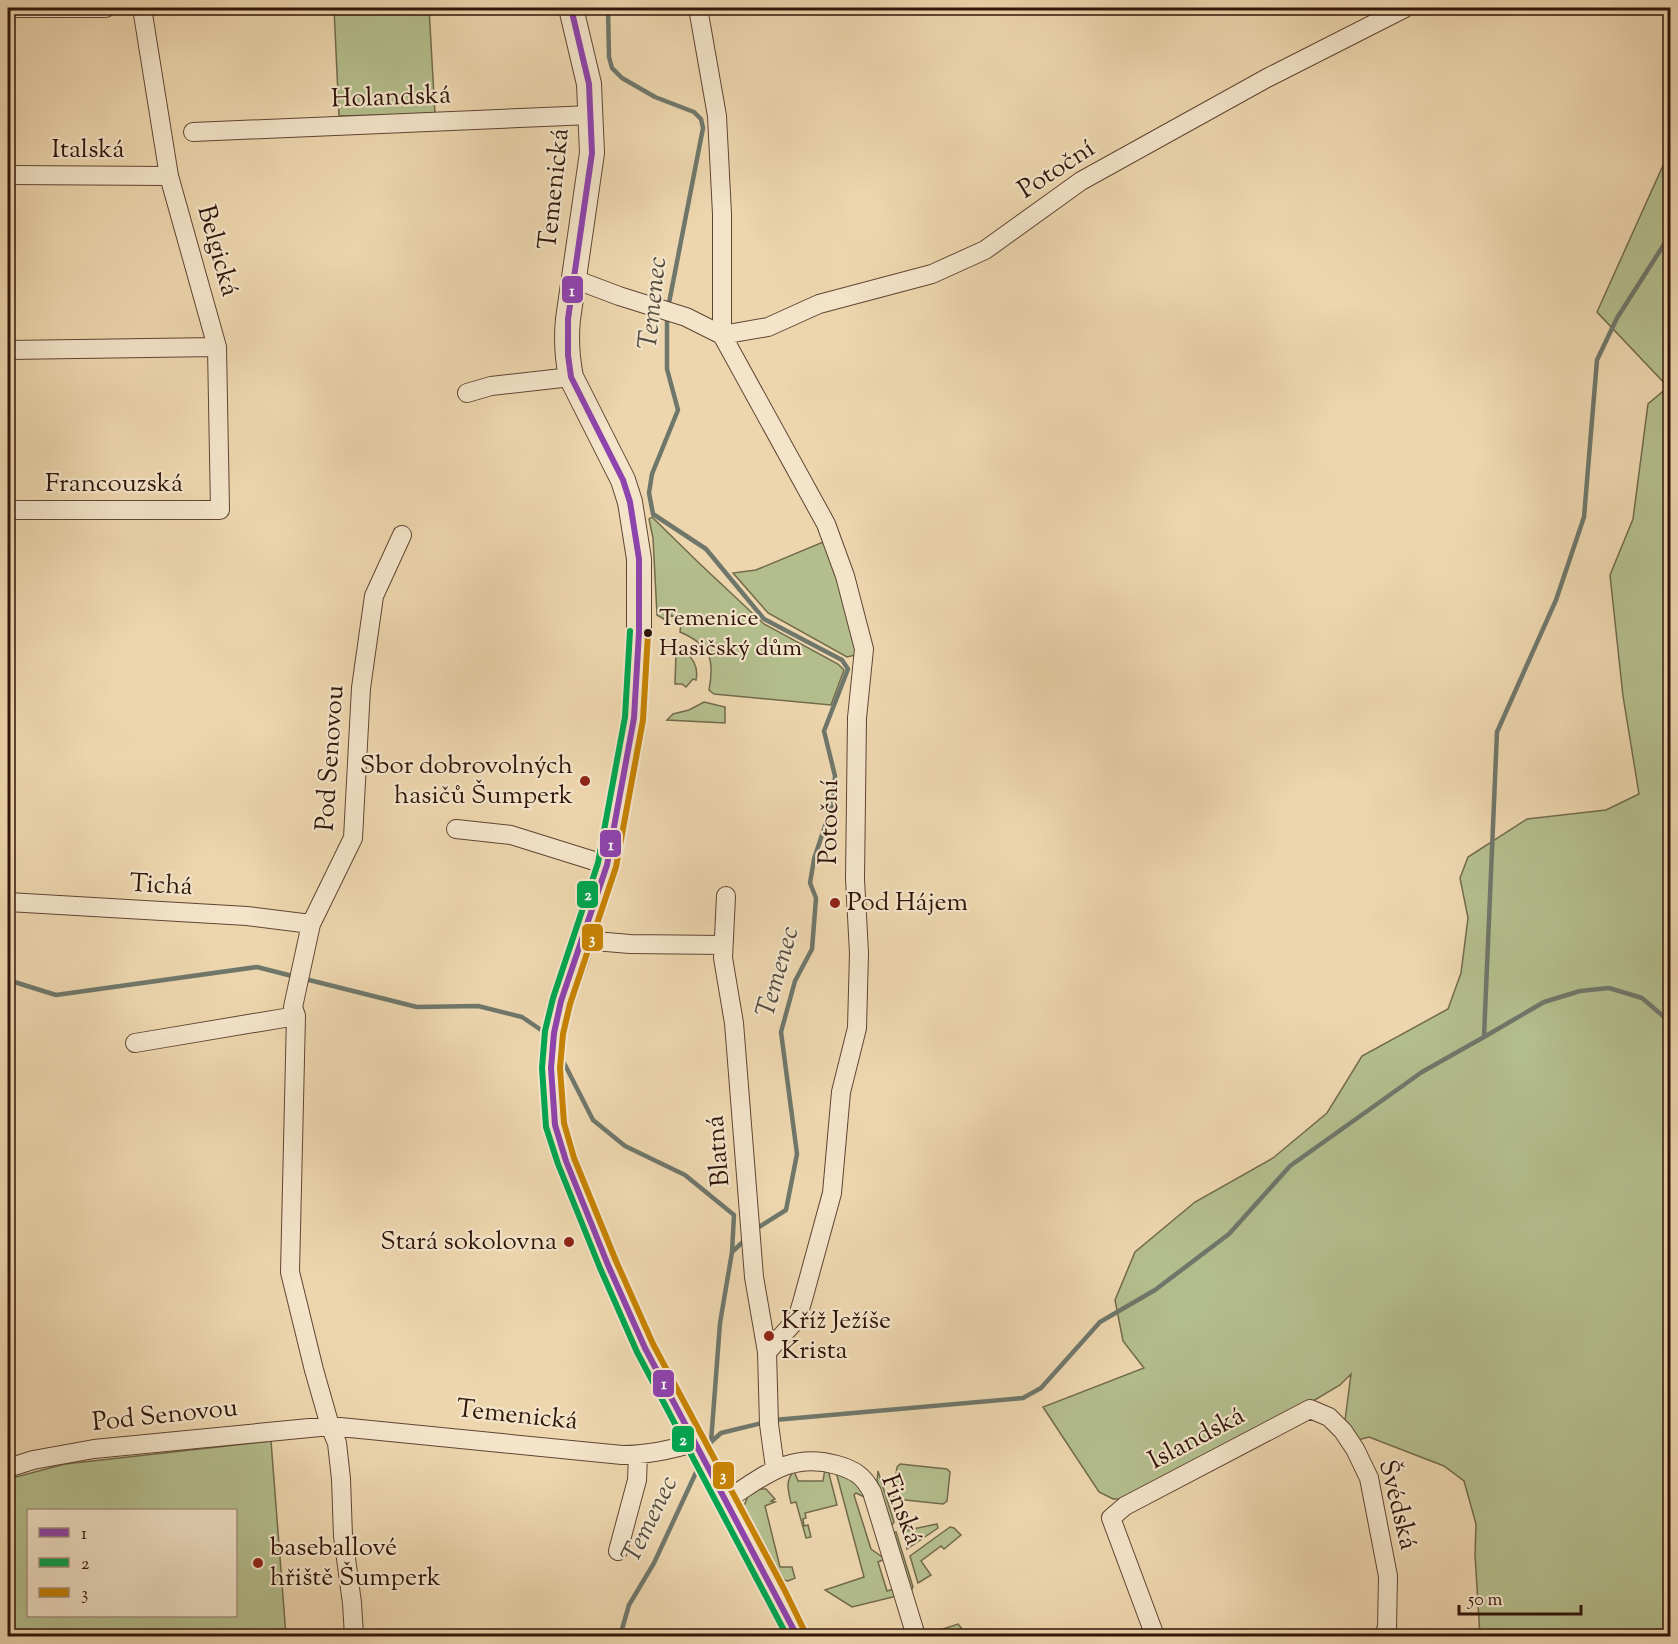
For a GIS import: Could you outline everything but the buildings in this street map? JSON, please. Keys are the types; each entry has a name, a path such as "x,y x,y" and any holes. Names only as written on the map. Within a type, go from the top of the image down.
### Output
{"street":[{"path":"8,8 106,8"},
{"name":"Belgická","path":"142,8 169,176 217,347 220,510"},
{"name":"Temenická","path":"571,8 584,56 591,115 592,153 566,341 571,377 623,480 630,502 639,559 639,638 634,718 607,865 561,1000 554,1033 551,1068 555,1125 566,1161 612,1275 645,1348 797,1636"},
{"name":"Potoční","path":"698,8 717,116 722,214 722,335 826,524 845,576 864,649 857,718 855,879 859,953 857,1028 841,1092 832,1193 803,1299 797,1319 767,1352"},
{"name":"Potoční","path":"722,335 768,327 819,304 932,274 985,250 1081,181 1267,78 1405,8"},
{"name":"Holandská","path":"193,132 591,115"},
{"name":"Italská","path":"8,175 169,176"},
{"path":"574,279 686,317 722,335"},
{"path":"8,350 217,347"},
{"path":"466,393 491,386 571,377"},
{"name":"Francouzská","path":"8,510 220,510"},
{"name":"Pod Senovou","path":"354,1636 343,1536 338,1443 330,1425 314,1370 290,1272 296,1016 293,1007 311,924 353,838 361,688 374,596 402,535"},
{"path":"456,829 511,835 607,865"},
{"name":"Blatná","path":"726,896 723,958 734,1023 754,1277 767,1352"},
{"name":"Tichá","path":"8,902 247,916 311,924"},
{"path":"583,940 630,944 723,945"},
{"path":"135,1043 296,1016"},
{"path":"767,1352 769,1424 775,1468"},
{"name":"Islandská","path":"1155,1636 1111,1518 1125,1506 1310,1409"},
{"name":"Švédská","path":"1310,1409 1329,1417 1343,1431 1369,1478 1388,1576 1388,1618 1383,1636"},
{"name":"Temenická","path":"330,1425 350,1429 638,1455 698,1446"},
{"name":"Pod Senovou","path":"8,1468 33,1460 94,1449 330,1425"},
{"path":"618,1551 637,1480 638,1455"},
{"name":"Finská","path":"722,1493 775,1468 800,1461 830,1463 854,1470 861,1475 872,1492 916,1636"}],"green space":[{"path":"334,8 429,8 435,114 339,116"},
{"path":"1670,150 1670,1636 1480,1636 1475,1555 1476,1524 1464,1481 1444,1466 1369,1437 1342,1444 1351,1374 1340,1385 1308,1404 1123,1499 1113,1499 1099,1492 1043,1407 1144,1368 1123,1341 1115,1300 1135,1252 1195,1202 1273,1158 1327,1113 1362,1056 1448,1009 1461,973 1468,918 1460,878 1468,857 1527,819 1606,810 1639,794 1623,696 1610,575 1633,519 1648,404 1668,387 1597,312"},
{"path":"652,517 764,624 838,664 844,670 831,705 714,694 709,690 711,669 708,654 704,648 680,632 681,621 671,615 667,621 657,615 653,538 649,519"},
{"path":"828,540 860,654 847,657 768,613 733,573 756,570"},
{"path":"682,649 696,666 696,680 693,679 686,687 682,684 675,684 676,653"},
{"path":"704,702 725,707 725,723 667,720 673,714 689,710"},
{"name":"baseballové hřiště Šumperk","path":"271,1441 286,1636 8,1636 8,1479 65,1464"},
{"path":"900,1464 947,1469 950,1472 947,1501 943,1504 896,1499 893,1496 897,1467"},
{"path":"825,1469 828,1470 837,1505 805,1513 804,1526 808,1525 811,1537 806,1538 796,1502 791,1503 788,1490 789,1478 794,1471 798,1481 823,1481"},
{"path":"878,1471 894,1522 892,1525 890,1525 877,1481"},
{"path":"836,1472 859,1484 866,1496 856,1493 854,1495 871,1549 885,1559 878,1562 887,1591 894,1589 897,1596 852,1607 825,1590 864,1577"},
{"path":"756,1489 766,1489 775,1499 771,1501 775,1502 765,1506 780,1567 792,1567 795,1578 788,1581 784,1580 744,1506 748,1496"},
{"path":"937,1524 938,1528 907,1549 903,1531"},
{"path":"950,1527 961,1535 944,1549 941,1546 921,1561 931,1575 918,1583 910,1556"},
{"path":"896,1532 913,1587 911,1591 893,1533"},
{"path":"958,1624 968,1636 942,1636 940,1630"}],"waterway":[{"name":"Temenec","path":"608,8 609,57 612,68 622,78 655,97 694,112 701,119 703,128 668,308"},
{"path":"774,1420 1023,1398 1041,1388 1100,1322 1155,1290 1229,1234 1290,1166 1422,1072 1484,1037 1497,732 1556,600 1584,517 1597,360 1617,318 1670,235"},
{"name":"Temenec","path":"667,316 667,369 678,410 652,474 649,493 653,514 706,549 764,619 842,660 848,669 824,731 835,776 833,802 814,859 810,883 816,898 812,949 795,981 781,1032 797,1154 786,1210 756,1229"},
{"path":"8,980 56,995 257,967 296,977"},
{"path":"305,979 417,1007 478,1006 522,1017 547,1034"},
{"path":"1484,1037 1544,1002 1580,991 1609,988 1642,998 1670,1022"},
{"path":"562,1059 593,1120 625,1146 685,1175 734,1215 732,1252"},
{"name":"Temenec","path":"708,1448 711,1442 720,1323 732,1252 746,1239"},
{"path":"711,1442 721,1433 766,1422"},
{"name":"Temenec","path":"620,1636 629,1605 654,1563 699,1466"}],"transit line":[{"name":"1","path":"571,8 589,84 592,153 568,319 568,355 571,377 623,480 630,502 639,559 639,632 634,718 607,865 561,1001 554,1033 551,1068 555,1125 566,1161 645,1348 797,1636"},
{"name":"2","path":"630,631 625,717 598,863 553,998 545,1031 542,1068 546,1127 558,1164 600,1268 637,1352 787,1636"},
{"name":"3","path":"648,633 643,720 616,867 570,1004 563,1034 560,1068 564,1123 574,1158 653,1344 805,1632"}],"place":[{"name":"Temenice Hasičský dům","path":"648,633"},
{"name":"Sbor dobrovolných hasičů Šumperk","path":"585,781"},
{"name":"Pod Hájem","path":"835,903"},
{"name":"Stará sokolovna","path":"569,1242"},
{"name":"Kříž Ježíše Krista","path":"769,1336"},
{"name":"baseballové hřiště Šumperk","path":"258,1563"}]}
